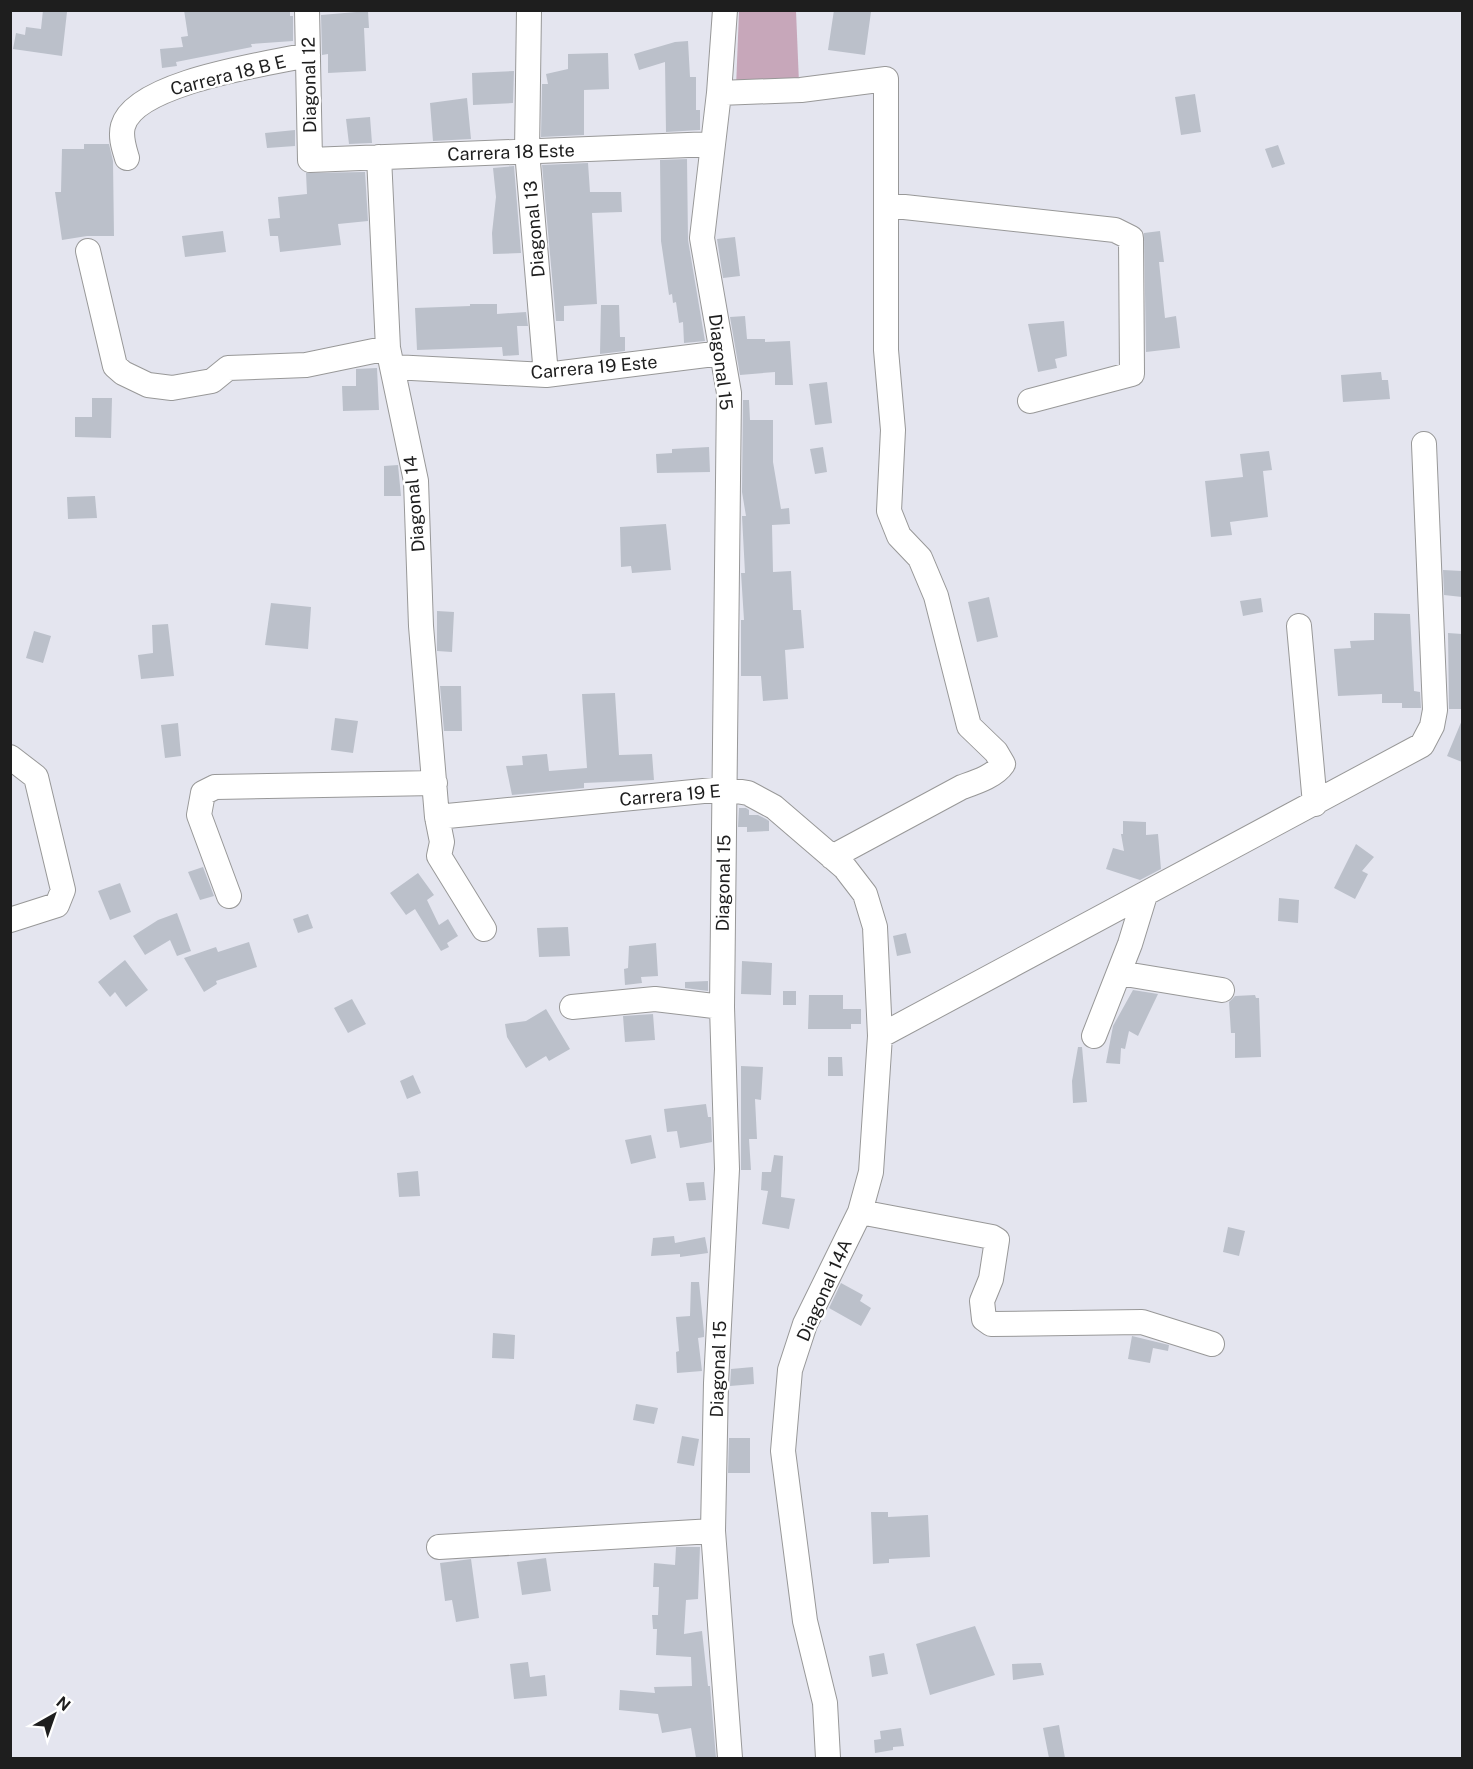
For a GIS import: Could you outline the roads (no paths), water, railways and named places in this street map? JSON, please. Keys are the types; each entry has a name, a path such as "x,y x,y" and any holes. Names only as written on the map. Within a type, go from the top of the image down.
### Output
{"street":[{"name":"Diagonal 12","path":"307,10 310,160"},
{"name":"Diagonal 13","path":"529,10 527,151 546,375"},
{"name":"Diagonal 15","path":"725,10 719,93 702,238 729,393 722,1007 727,1169 716,1383 713,1530 730,1758"},
{"name":"Carrera 18 B E","path":"127,158 122,140 123,125 134,108 159,92 187,82 308,55"},
{"path":"719,93 801,90 886,79 886,350 893,430 889,512 899,536 920,558 936,596 969,726 996,752 1004,764 1000,769 977,782 962,787 832,857"},
{"name":"Carrera 18 Este","path":"310,160 713,144"},
{"name":"Diagonal 14","path":"379,157 391,357 416,481 421,626 437,817 442,842 439,856 484,929"},
{"path":"886,205 1115,230 1131,238 1132,374 1030,401"},
{"name":"Carrera 19 Este","path":"88,251 115,366 123,373 148,384 172,388 213,381 228,368 306,365 391,357 546,375 722,353"},
{"path":"880,1036 1422,745 1432,726 1435,710 1424,444"},
{"path":"1299,626 1315,804"},
{"path":"10,756 36,777 63,890 57,905 10,920"},
{"path":"229,896 199,815 203,793 215,787 435,783"},
{"name":"Carrera 19 E","path":"437,817 724,789 748,793 774,807 845,868 865,894"},
{"name":"Diagonal 14A","path":"828,1758 825,1703 805,1622 783,1452 790,1370 805,1323 860,1212 871,1172 880,1036 875,927 865,894"},
{"path":"1094,1036 1119,973 1145,895"},
{"path":"1119,973 1222,990"},
{"path":"572,1007 655,999 722,1007"},
{"path":"860,1212 992,1237 997,1240 991,1280 982,1301 984,1319 991,1324 1142,1322 1212,1344"},
{"path":"439,1547 713,1530"}]}
